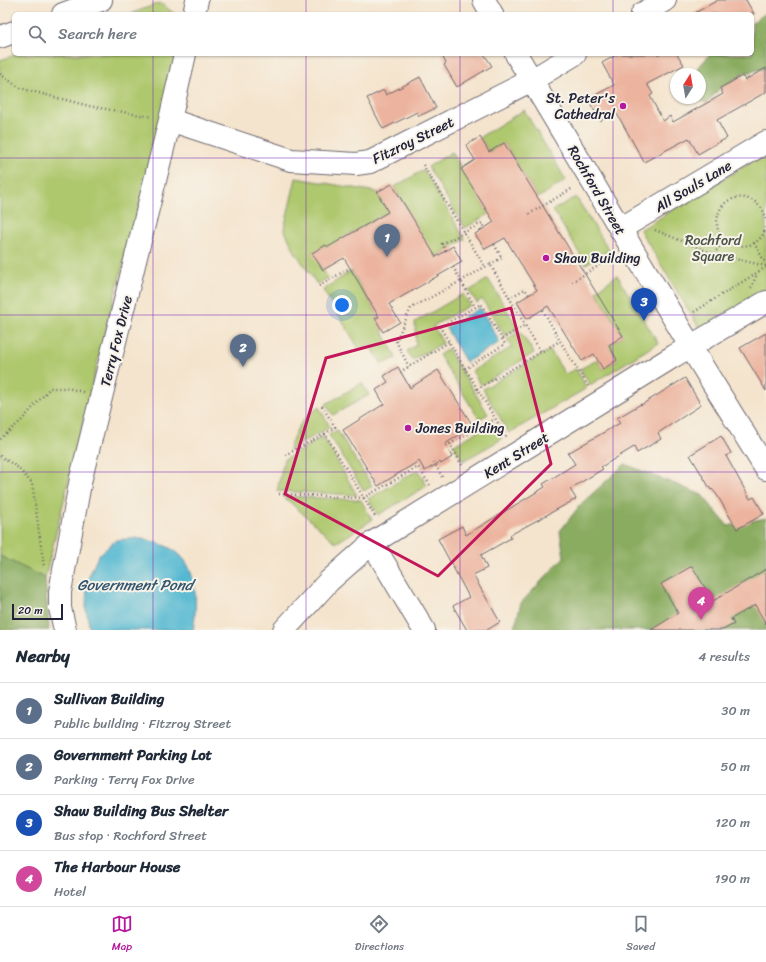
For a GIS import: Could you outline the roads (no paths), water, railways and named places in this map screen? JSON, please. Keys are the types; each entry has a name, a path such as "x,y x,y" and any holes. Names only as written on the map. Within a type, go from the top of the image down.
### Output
{"street":[{"path":"68,12 101,0"},
{"path":"194,12 197,0"},
{"path":"484,0 491,12"},
{"path":"645,12 665,0"},
{"path":"0,37 12,33"},
{"name":"Terry Fox Drive","path":"65,630 60,608 60,592 81,478 185,56"},
{"name":"Rochford Street","path":"517,56 620,229 766,469"},
{"name":"Fitzroy Street","path":"170,120 291,160 356,164 370,162 532,80 572,56"},
{"name":"All Souls Lane","path":"620,229 766,142"},
{"name":"Kent Street","path":"284,630 329,581 372,543 691,346 766,302"},
{"path":"372,543 424,630"}],"water":[{"path":"480,308 500,342 466,362 446,328"},
{"name":"Government Pond","path":"138,538 155,542 172,549 177,552 187,563 191,572 195,591 193,630 90,630 86,609 87,581 98,556 116,540"}],"place":[{"name":"St. Peter's Cathedral","path":"623,106"},
{"name":"Sullivan Building","path":"387,257"},
{"name":"Shaw Building","path":"546,258"},
{"name":"Shaw Building Bus Shelter","path":"644,321"},
{"name":"Government Parking Lot","path":"243,367"},
{"name":"Jones Building","path":"408,428"},
{"name":"The Harbour House","path":"701,620"}],"park label":[{"name":"Rochford Square","path":"713,248"}]}
